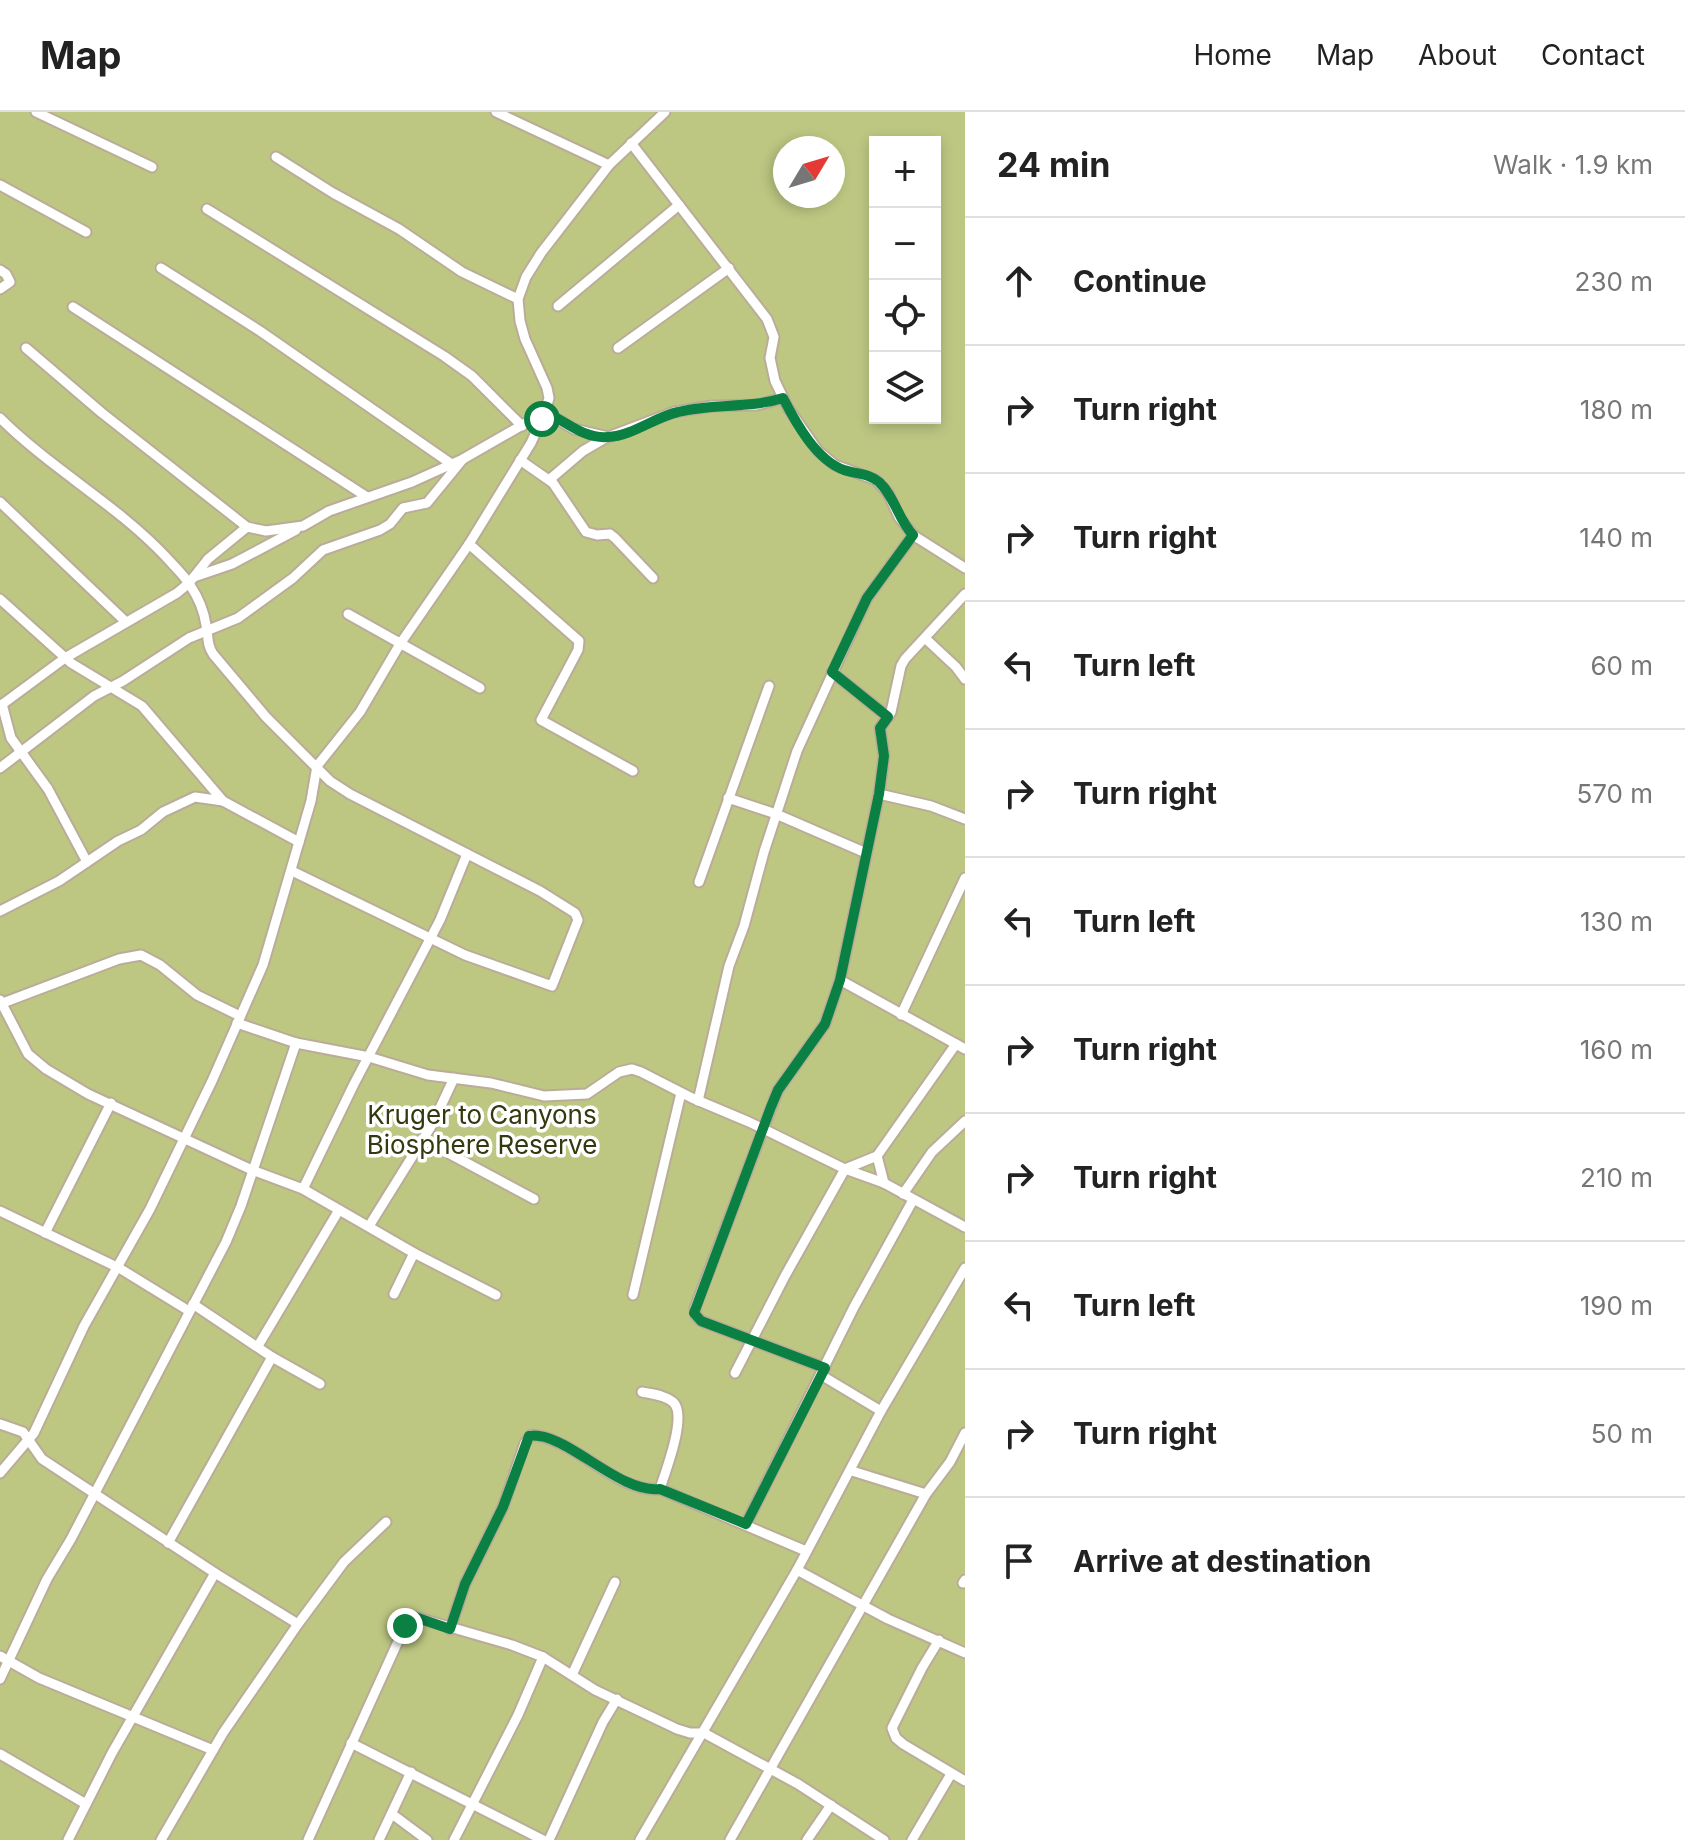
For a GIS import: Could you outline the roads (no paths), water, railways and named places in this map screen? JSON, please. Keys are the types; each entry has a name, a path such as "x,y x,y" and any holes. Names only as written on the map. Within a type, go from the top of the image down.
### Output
{"street":[{"path":"36,112 152,167"},
{"path":"496,112 609,165"},
{"path":"0,1473 28,1440 84,1326 119,1268 185,1138 263,965 292,871 317,766 360,712 400,644 469,544 545,412 549,398 547,388 520,321 518,299 526,277 609,165 665,112"},
{"path":"631,143 729,268 772,329 771,369 783,398 825,458 844,470 869,476 880,483 913,535 965,568"},
{"path":"276,157 399,229 462,272 518,299"},
{"path":"0,185 86,232"},
{"path":"558,306 679,205"},
{"path":"207,209 444,356 482,385 522,426"},
{"path":"161,268 260,331 450,463"},
{"path":"618,348 729,268"},
{"path":"0,270 10,282 0,289"},
{"path":"73,307 367,497"},
{"path":"26,348 102,413 247,527 266,531 303,526"},
{"path":"549,480 583,451 608,437 674,412 712,406 757,405 783,398"},
{"path":"192,580 232,564 329,511 412,482 463,459 545,412"},
{"path":"545,412 574,429 608,437"},
{"path":"0,418 25,443 128,520 192,580 204,614 209,648 266,717 336,785 540,891 578,916 552,986 486,964 292,871"},
{"path":"0,768 83,703 189,638 238,618 293,578 323,550 380,530 390,524 403,508 427,503 463,459"},
{"path":"520,460 549,480 586,532 610,534 653,578"},
{"path":"0,502 126,622"},
{"path":"87,862 48,789 11,738 2,701 65,658 165,601 192,580 208,559 247,527"},
{"path":"698,1101 729,966 797,751 867,598 913,535"},
{"path":"469,544 579,641 578,650 541,720 633,771"},
{"path":"881,1411 823,1372 701,1321 694,1313 778,1090 825,1024 840,980 879,794 884,756 880,728 888,717 901,666 965,594"},
{"path":"0,599 65,658 148,711 223,801"},
{"path":"348,614 480,688"},
{"path":"926,639 965,679"},
{"path":"832,672 888,717"},
{"path":"699,882 769,686"},
{"path":"879,794 931,806 965,819"},
{"path":"0,911 46,888 118,841 141,830 163,812 188,800 203,797 223,801 299,842"},
{"path":"728,798 776,814 866,853"},
{"path":"303,1189 446,908 467,854"},
{"path":"901,1015 965,878"},
{"path":"496,1295 414,1253 303,1189 252,1170 88,1094 28,1054 0,1002 133,955 148,958 197,995 238,1019 296,1043 369,1057 428,1075 491,1083 544,1096 580,1095 594,1091 619,1072 632,1069 845,1169 884,1183 965,1226"},
{"path":"735,1373 845,1169 877,1156 961,1047 840,980"},
{"path":"0,1679 4,1658 94,1494 235,1221 296,1043"},
{"path":"369,1226 433,1123 454,1078"},
{"path":"633,1295 681,1093"},
{"path":"45,1233 111,1103"},
{"path":"903,1194 932,1152 965,1121"},
{"path":"422,1139 534,1199"},
{"path":"877,1156 884,1183"},
{"path":"746,1524 854,1307 913,1200"},
{"path":"258,1346 339,1210"},
{"path":"0,1211 119,1268 320,1384"},
{"path":"394,1294 414,1253"},
{"path":"640,1840 797,1570 881,1411 965,1268"},
{"path":"168,1543 272,1357"},
{"path":"642,1392 670,1399 679,1412 660,1489"},
{"path":"0,1424 19,1430 42,1459 94,1494 298,1624"},
{"path":"450,1629 465,1584 503,1507 529,1436 538,1435 574,1451 611,1474 649,1489 660,1489 806,1551"},
{"path":"730,1840 926,1494 963,1439"},
{"path":"852,1471 926,1494"},
{"path":"161,1840 213,1750 298,1624 353,1552 386,1522"},
{"path":"797,1570 864,1606 965,1653"},
{"path":"68,1840 215,1573"},
{"path":"572,1675 615,1582"},
{"path":"308,1840 407,1621 415,1617 543,1657 595,1690 677,1729 704,1733 769,1768 884,1840"},
{"path":"939,1640 892,1728 903,1744 965,1781"},
{"path":"454,1840 534,1683 543,1657"},
{"path":"4,1658 29,1673 213,1750"},
{"path":"351,1743 546,1840 617,1699"},
{"path":"0,1754 86,1804"},
{"path":"379,1840 411,1772"},
{"path":"912,1840 951,1774"},
{"path":"807,1840 831,1805"},
{"path":"392,1814 427,1840"}],"park label":[{"name":"Kruger to Canyons Biosphere Reserve","path":"482,1129"}]}
